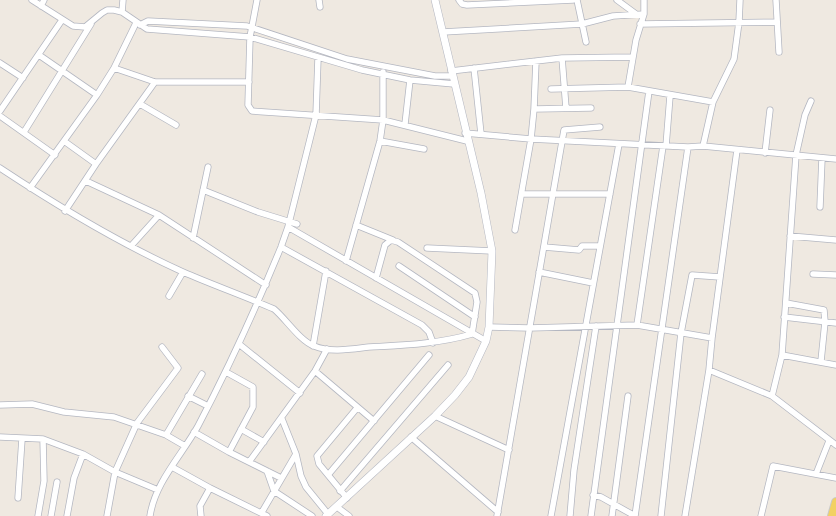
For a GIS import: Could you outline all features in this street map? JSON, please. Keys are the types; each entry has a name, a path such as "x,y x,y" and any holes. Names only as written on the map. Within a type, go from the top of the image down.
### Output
{"main road":[{"path":"832,516 836,502"}],"street":[{"path":"32,0 42,3 62,20 73,26 85,28 107,10 122,12 147,29 250,37 343,66 410,80 454,84"},
{"path":"122,12 123,0"},
{"path":"258,0 250,37 248,105 252,111 383,120 405,124 467,141"},
{"path":"318,0 320,7"},
{"path":"282,419 296,454 301,476 306,487 327,515 410,437 435,416 469,377 486,341 489,327 492,251 481,193 465,133 435,0"},
{"path":"459,0 462,4 467,5 572,0"},
{"path":"577,0 586,42"},
{"path":"617,0 636,14"},
{"path":"628,87 632,57 644,14 644,0"},
{"path":"702,146 712,102 734,59 739,22 740,0"},
{"path":"776,0 776,22 779,52"},
{"path":"443,32 582,24 613,16 644,14"},
{"path":"0,112 62,20"},
{"path":"30,188 97,95 114,68 138,24 148,21 252,27 347,60 435,76 451,69 474,68 562,58 632,57"},
{"path":"24,132 93,22"},
{"path":"640,26 776,22"},
{"path":"211,34 212,24"},
{"path":"39,55 97,95"},
{"path":"150,516 158,490 194,432 226,372 282,247 316,115 318,58"},
{"path":"562,58 566,108"},
{"path":"515,230 531,139 536,61"},
{"path":"0,63 23,78"},
{"path":"346,261 380,141 383,120 383,67"},
{"path":"114,68 155,82 249,82"},
{"path":"474,68 481,134"},
{"path":"405,124 410,80"},
{"path":"65,211 96,164 155,82"},
{"path":"551,89 564,90 628,87 670,96 712,102"},
{"path":"591,516 649,91"},
{"path":"637,325 670,96"},
{"path":"772,396 782,355 796,155 805,115 811,101"},
{"path":"140,104 176,124"},
{"path":"534,109 591,108"},
{"path":"764,153 770,110"},
{"path":"0,116 54,155"},
{"path":"498,514 564,130 600,127"},
{"path":"465,133 563,141 688,147 702,146 836,160"},
{"path":"64,141 96,164"},
{"path":"380,141 424,149"},
{"path":"551,516 599,246 619,144"},
{"path":"593,494 635,516 688,147"},
{"path":"685,516 709,370 737,150"},
{"path":"820,207 822,158"},
{"path":"194,238 208,167"},
{"path":"0,168 65,211 131,246 183,272 274,309 283,316 305,341 313,346 326,349 433,343 472,334"},
{"path":"86,181 160,215 266,285"},
{"path":"203,190 289,224 346,261 486,341"},
{"path":"522,194 610,194"},
{"path":"131,246 160,215"},
{"path":"289,224 297,224"},
{"path":"356,225 398,242 476,293 477,302 472,334"},
{"path":"790,236 836,240"},
{"path":"376,278 385,245 393,240"},
{"path":"544,247 579,250 582,246 599,246"},
{"path":"282,247 422,325 429,332 433,343"},
{"path":"427,248 492,251"},
{"path":"399,266 475,318"},
{"path":"313,346 326,271"},
{"path":"169,296 183,272"},
{"path":"539,272 593,282"},
{"path":"813,274 836,275"},
{"path":"661,516 681,333 692,275 720,278"},
{"path":"786,303 824,310 825,322 821,361"},
{"path":"784,318 836,323"},
{"path":"489,327 529,328 637,325 712,338"},
{"path":"570,516 574,470 596,326"},
{"path":"239,344 300,393"},
{"path":"108,516 115,472 136,423 178,368 162,347"},
{"path":"249,462 282,419 315,371 326,349"},
{"path":"328,475 429,355"},
{"path":"782,355 836,364"},
{"path":"340,491 448,365"},
{"path":"709,370 772,396 836,446"},
{"path":"315,371 374,421"},
{"path":"226,372 253,387 253,407 229,452"},
{"path":"166,435 202,374"},
{"path":"188,396 208,406"},
{"path":"612,516 628,396"},
{"path":"0,405 12,403 32,404 51,410 114,417 136,423 166,435 185,446"},
{"path":"349,516 342,502 340,491 319,464 316,456 357,408"},
{"path":"435,416 509,450"},
{"path":"241,429 264,442"},
{"path":"194,432 229,452 281,478"},
{"path":"0,437 43,440 83,454 115,472 158,490"},
{"path":"410,437 498,514"},
{"path":"18,498 22,439"},
{"path":"38,516 44,481 43,440"},
{"path":"816,474 829,441"},
{"path":"67,516 74,478 83,454"},
{"path":"262,512 296,454"},
{"path":"761,516 773,466 836,478"},
{"path":"172,467 210,488 262,512 267,516"},
{"path":"267,471 274,491 312,516"},
{"path":"51,516 57,482"},
{"path":"202,516 200,506 210,488"}]}
